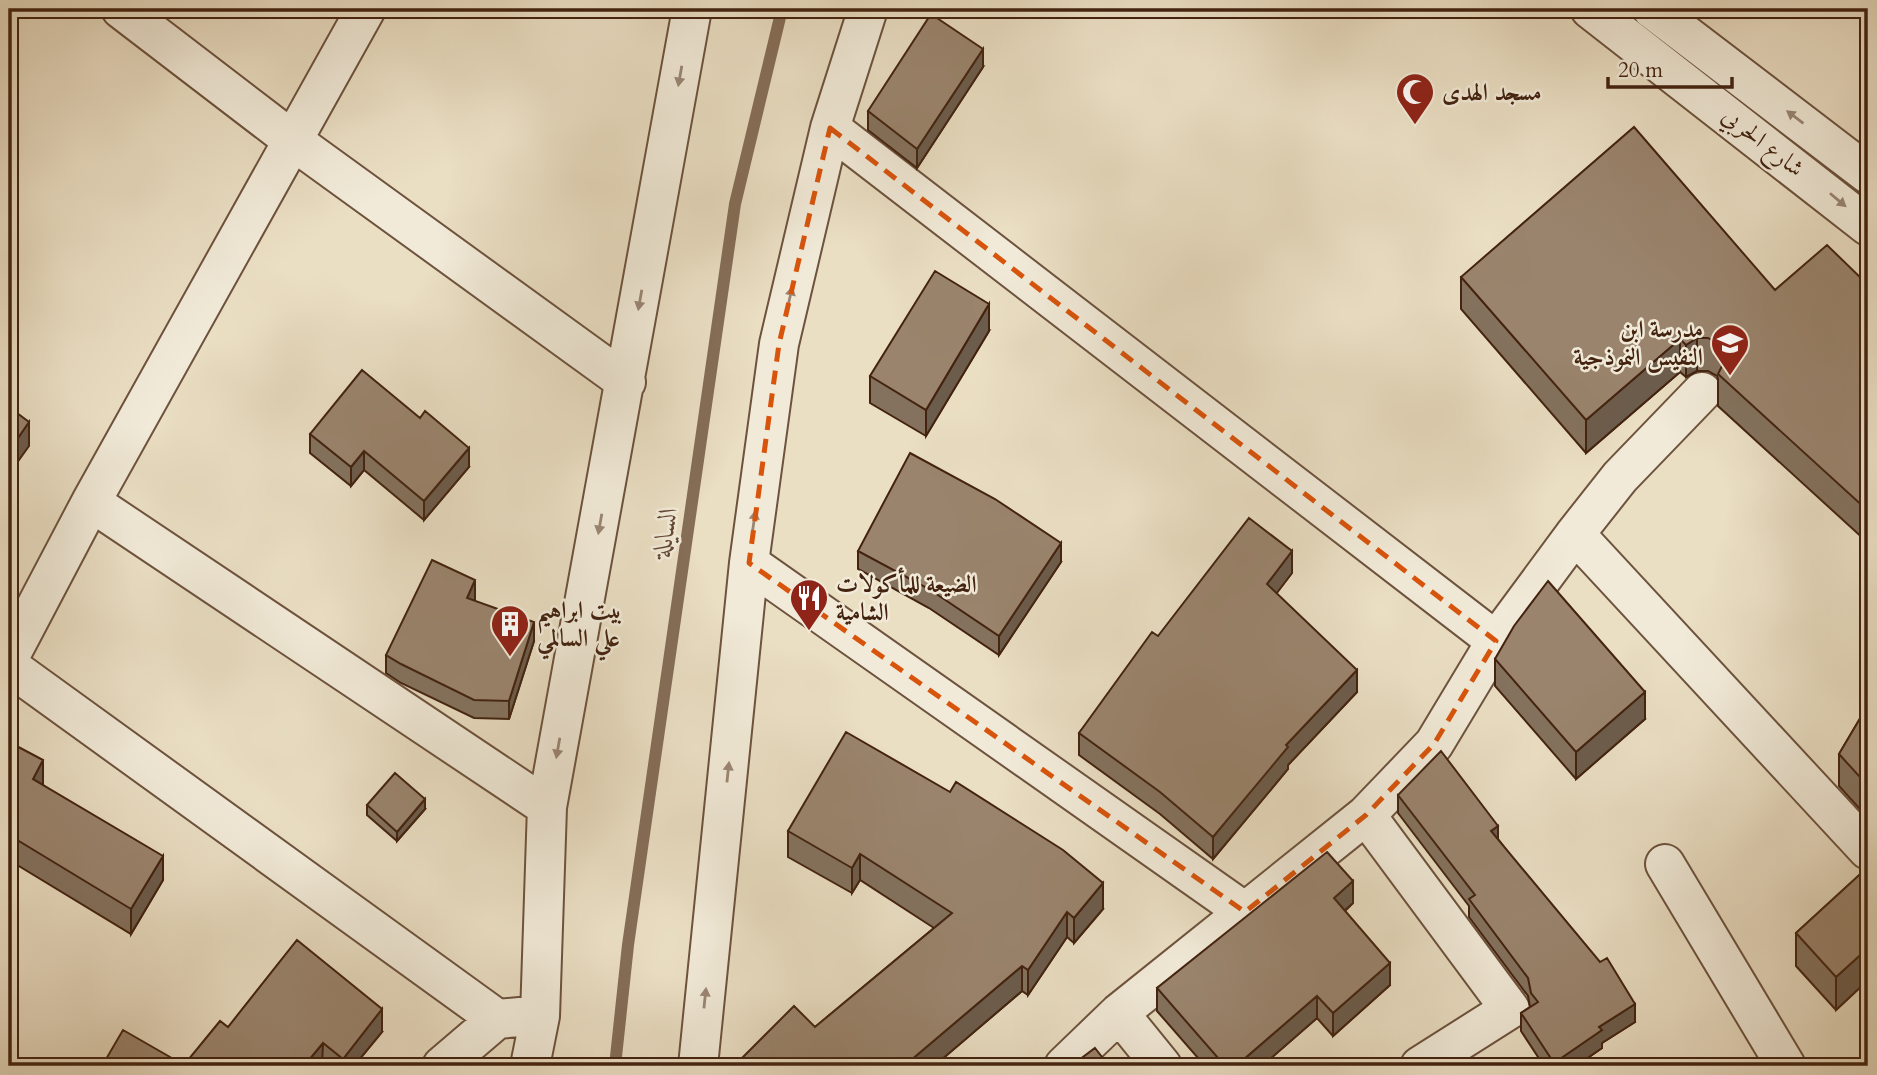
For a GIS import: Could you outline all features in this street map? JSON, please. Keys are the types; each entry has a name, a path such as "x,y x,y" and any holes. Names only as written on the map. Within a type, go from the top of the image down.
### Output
{"street":[{"path":"121,9 292,140 626,382"},
{"path":"9,658 91,502 366,9"},
{"path":"530,1066 540,1016 547,807 692,9"},
{"path":"698,1066 749,563 779,344 831,128 868,9"},
{"name":"شارع الحربي","path":"1590,9 1868,226"},
{"name":"شارع الحربي","path":"1653,9 1868,174"},
{"path":"831,128 1496,641"},
{"path":"1064,1066 1119,1013 1366,815 1434,744 1496,641 1575,534 1620,477 1702,392"},
{"path":"91,502 547,807"},
{"path":"1575,534 1868,850"},
{"path":"749,563 1245,912"},
{"path":"9,666 497,1019"},
{"path":"1366,815 1510,1009 1420,1066"},
{"path":"1665,864 1786,1066"},
{"path":"1119,1013 1162,1066"},
{"path":"442,1066 497,1019 540,1016"}],"highlighted area":[{"path":"830,128 1496,641 1434,744 1366,815 1245,912 749,563 779,344"}],"building":[{"path":"931,14 983,49 917,149 868,111"},
{"path":"1634,127 1775,290 1827,245 1868,285 1868,516 1866,509 1718,374 1723,364 1723,354 1717,343 1708,338 1697,338 1686,345 1680,339 1586,420 1461,277"},
{"path":"935,271 989,304 926,410 870,376"},
{"path":"362,370 420,418 425,411 469,448 424,501 364,451 351,467 310,434"},
{"path":"9,407 29,422 9,451"},
{"path":"910,453 995,499 1061,543 999,636 929,589 858,551"},
{"path":"1249,518 1292,551 1267,584 1357,670 1286,745 1288,747 1213,837 1160,792 1079,733 1152,632 1158,636"},
{"path":"432,560 475,580 467,598 534,622 509,701 474,700 386,655"},
{"path":"1548,581 1645,692 1576,752 1495,659 1514,626"},
{"path":"1868,705 1868,786 1839,754"},
{"path":"846,732 950,792 956,782 1063,850 1103,883 1074,918 1067,912 1028,970 1022,966 904,1066 740,1066 737,1063 794,1006 815,1027 952,913 860,854 852,868 788,831"},
{"path":"9,742 43,760 33,779 163,856 131,909 9,835"},
{"path":"1441,751 1498,826 1491,831 1600,962 1607,958 1635,1004 1599,1027 1602,1030 1554,1063 1521,1013 1538,1002 1531,993 1528,978 1469,899 1475,895 1398,795"},
{"path":"395,773 425,799 397,832 367,805"},
{"path":"1327,852 1353,881 1334,898 1390,963 1333,1013 1317,996 1236,1066 1225,1066 1157,988"},
{"path":"1868,867 1868,948 1836,977 1796,933"},
{"path":"297,940 382,1009 343,1059 323,1043 304,1066 102,1066 123,1030 184,1065 220,1021 228,1027"},
{"path":"1095,1048 1109,1066 1071,1066"}],"waterway":[{"name":"السايلة","path":"615,1066 628,945 735,204 782,9"}],"place":[{"name":"مسجد الهدى","path":"1415,126"},
{"name":"مدرسة ابن النفيس النموذجية","path":"1730,377"},
{"name":"الضيعة للمأكولات الشامية","path":"809,632"},
{"name":"بيت ابراهيم علي السالمي","path":"510,658"}]}
